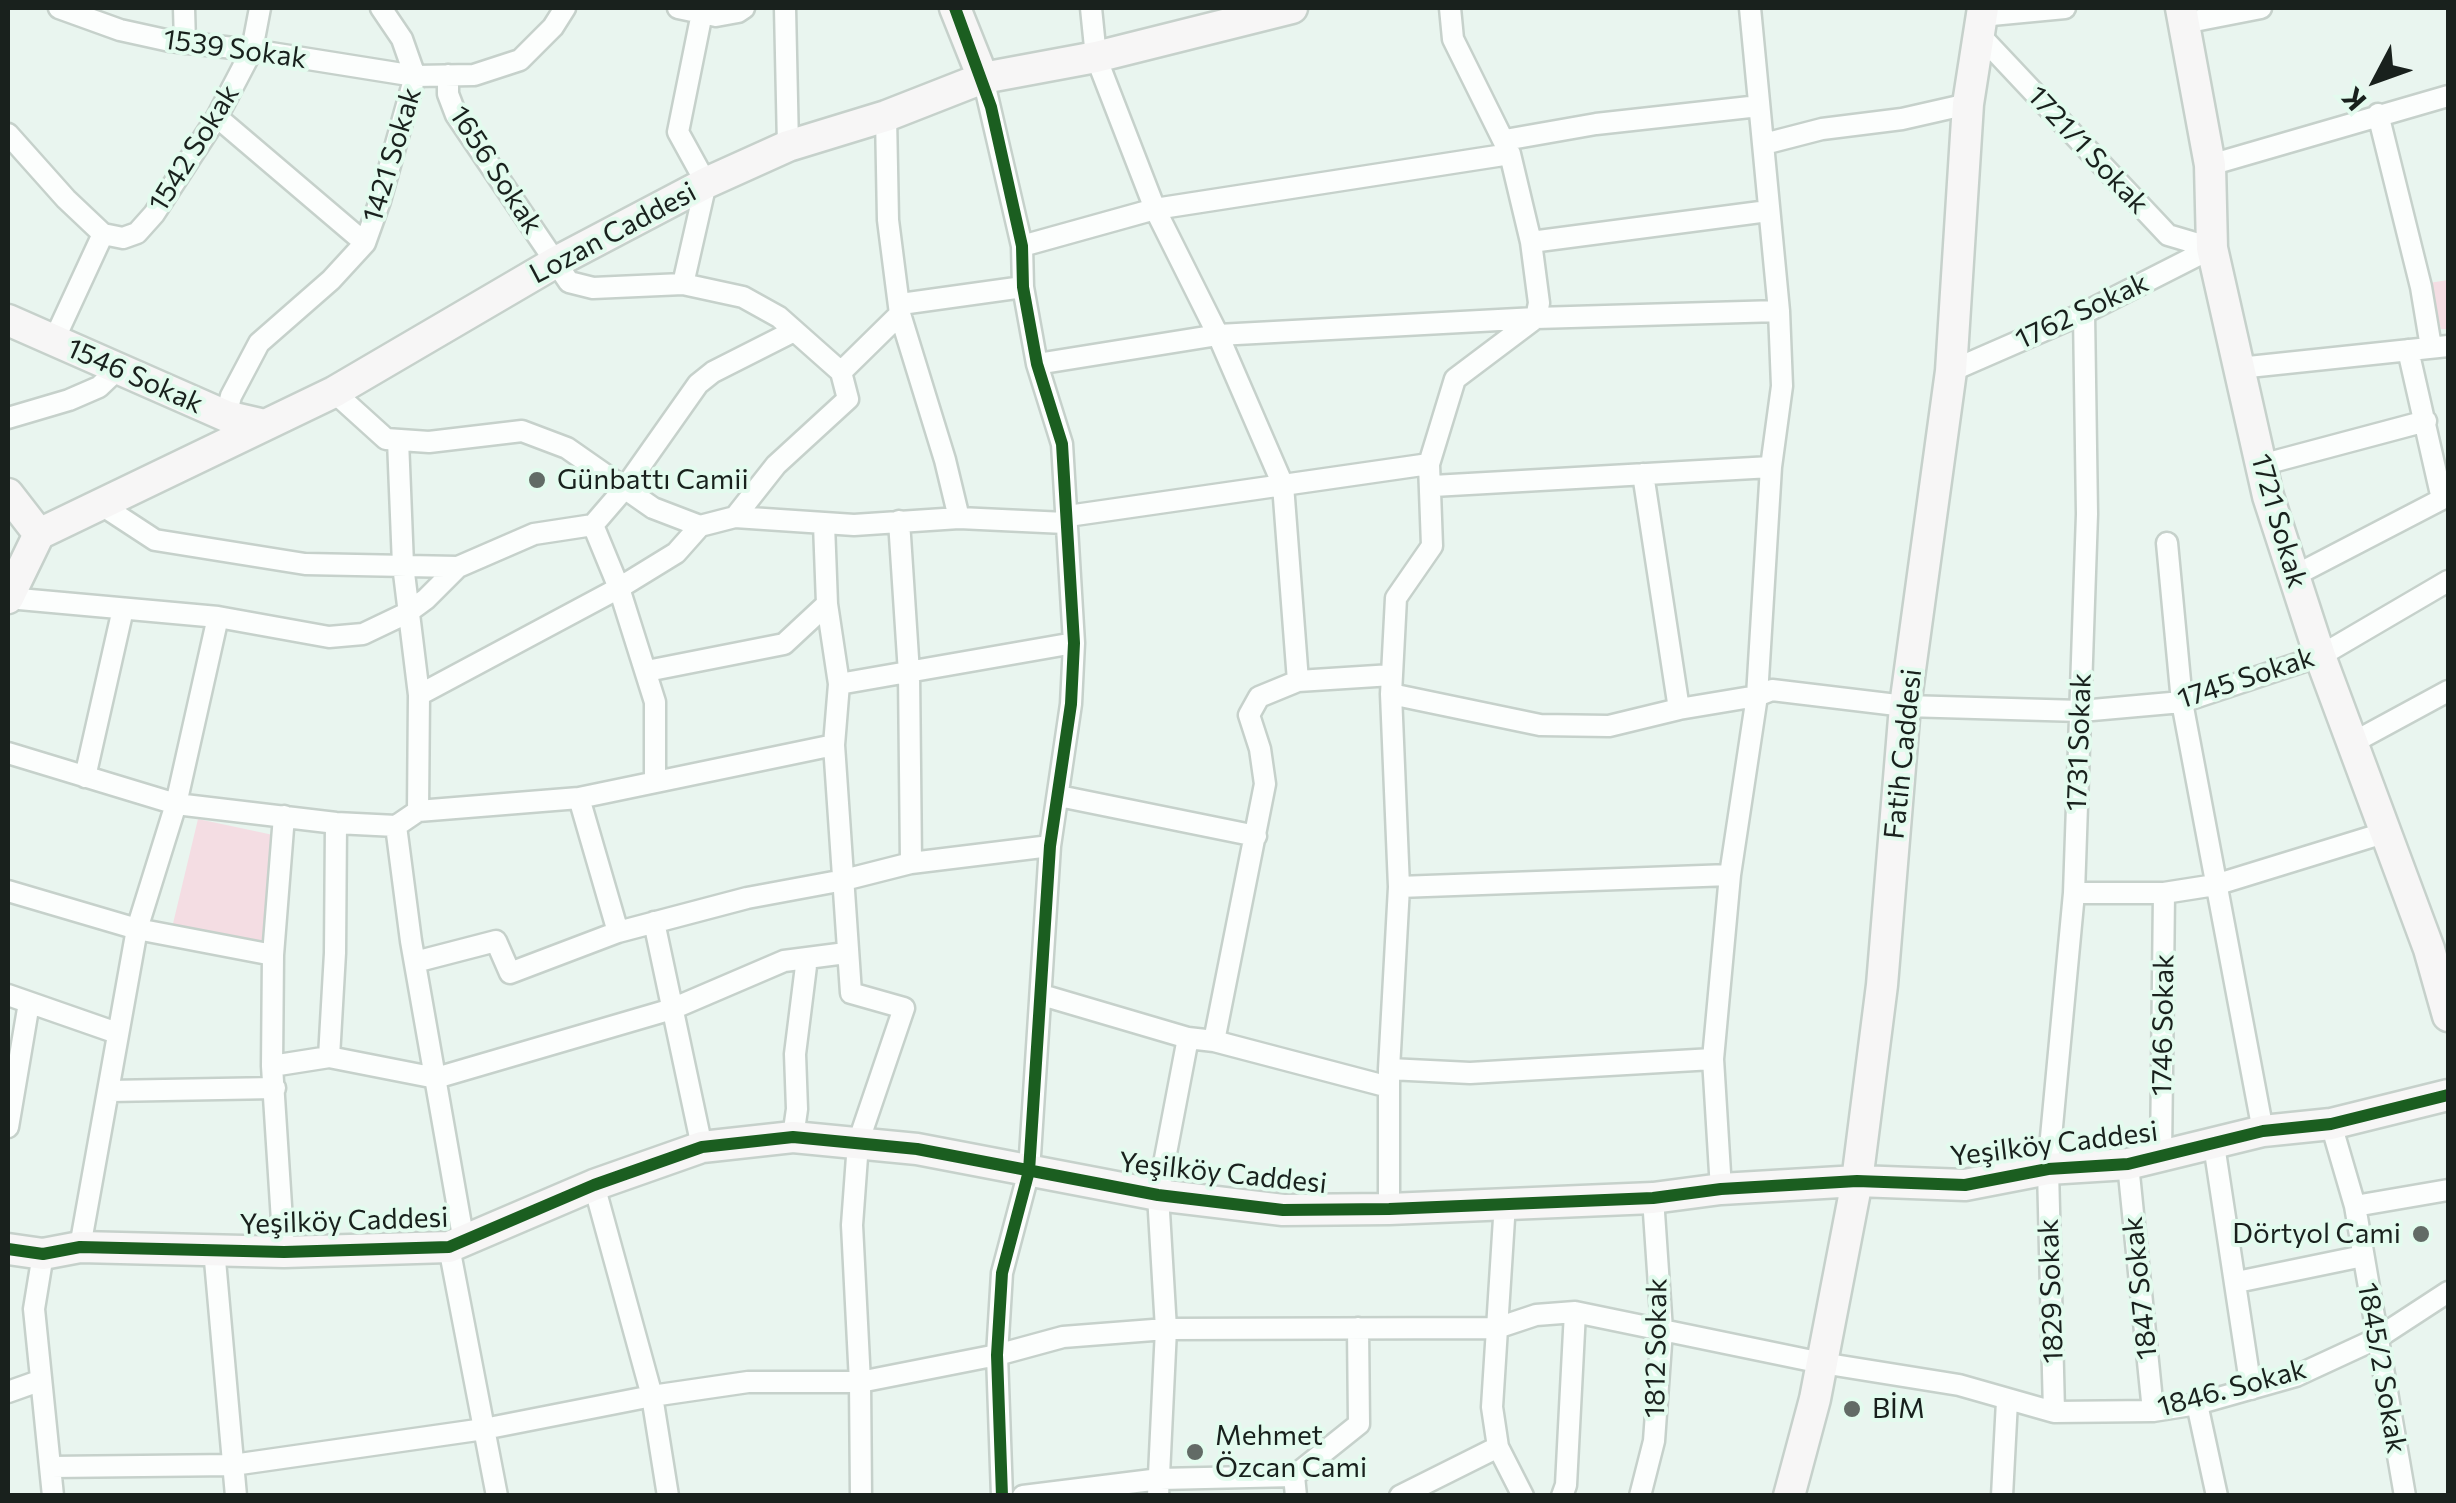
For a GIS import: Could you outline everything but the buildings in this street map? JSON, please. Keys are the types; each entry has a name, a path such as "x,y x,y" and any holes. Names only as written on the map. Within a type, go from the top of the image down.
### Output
{"street":[{"name":"1539 Sokak","path":"59,8 120,30 185,43 415,76"},
{"path":"184,8 185,43"},
{"name":"1542 Sokak","path":"103,234 123,238 137,233 162,203 252,50 260,8"},
{"path":"382,8 402,39 415,76"},
{"name":"1421 Sokak","path":"226,416 231,396 260,343 331,280 365,243 415,76 474,75 520,60 553,27 565,8"},
{"path":"678,8 716,16 744,8"},
{"path":"785,8 788,146"},
{"path":"956,8 983,78 1022,246 1024,286 1037,364 1062,444 1074,643 1071,704 1050,846 1029,1171 1002,1273 997,1355 1002,1496"},
{"path":"1090,8 1096,57 1154,209 1218,335 1283,485 1298,682 1259,698 1248,715 1260,749 1265,784 1214,1041"},
{"path":"1389,1209 1389,1078 1399,887 1392,685 1396,598 1432,546 1430,464 1455,379 1536,318 1539,303 1531,242 1508,147 1453,39 1450,8"},
{"path":"1720,1189 1713,1059 1730,875 1758,696 1771,467 1782,386 1779,310 1750,8"},
{"path":"1980,19 2065,8"},
{"path":"2183,15 2262,8"},
{"name":"Lozan Caddesi","path":"39,534 334,392 556,262 706,183 788,146 886,116 983,78 1096,57 1282,9"},
{"path":"683,284 706,183 678,132 702,13"},
{"name":"1721 Sokak","path":"2183,15 2210,165 2212,248 2261,465 2320,656 2387,832 2439,945 2448,1016"},
{"name":"Fatih Caddesi","path":"1788,1496 1822,1363 1857,1182 1882,985 1906,706 1950,371 1968,104 1980,19"},
{"name":"1721/1 Sokak","path":"1980,19 2168,235 2212,248"},
{"name":"1656 Sokak","path":"448,75 448,94 456,116 556,262"},
{"path":"2210,165 2448,96"},
{"path":"1764,144 1968,104"},
{"path":"1022,246 1154,209 1508,147 1596,124 1759,106"},
{"path":"2239,368 2440,347 2378,114"},
{"path":"886,116 888,220 900,309 960,518"},
{"path":"216,117 365,243"},
{"path":"8,134 66,200 103,234 54,340"},
{"path":"1531,242 1768,211"},
{"name":"1762 Sokak","path":"1950,371 2084,313 2212,248"},
{"path":"556,262 569,282 593,288 683,284 743,297 779,318 841,372 848,399 776,465 735,517"},
{"path":"841,372 900,309 1024,286"},
{"path":"1037,364 1218,335 1779,310"},
{"name":"1731 Sokak","path":"2048,1170 2074,894 2087,514 2084,313"},
{"name":"1546 Sokak","path":"8,320 226,416 265,424"},
{"path":"8,494 39,534 8,598 218,617 329,637 363,634 426,600 458,567 534,534 593,525 624,489 698,384 713,372 794,331"},
{"path":"2294,576 2445,497 2408,350"},
{"path":"8,418 69,400 98,386 118,368"},
{"path":"334,392 386,438 429,442 522,431 566,448 654,508 700,526"},
{"path":"2261,465 2426,421"},
{"path":"398,440 403,565 419,696 418,811"},
{"path":"419,696 619,588 676,552 700,526 735,517 824,524 960,518 1067,519 1430,464"},
{"path":"1432,486 1771,467"},
{"path":"1644,474 1680,709"},
{"path":"100,504 154,540 305,564 458,567"},
{"path":"899,521 909,672 911,863"},
{"path":"824,524 827,604 839,684 834,745 851,993 904,1008 858,1144 852,1224 860,1382 860,1496"},
{"path":"593,525 647,671 654,702 654,781"},
{"path":"2167,543 2182,702 2264,1131"},
{"name":"1745 Sokak","path":"1298,682 1392,685 1540,725 1610,726 1772,690 1906,706 2081,711 2182,702 2320,656 2448,581"},
{"path":"647,671 784,644 827,604"},
{"path":"86,777 122,608"},
{"path":"80,1247 137,929 176,804 218,617"},
{"path":"839,684 1074,643"},
{"path":"2354,742 2448,691"},
{"path":"8,753 176,804 396,826 418,811 579,798 834,745"},
{"path":"1059,796 1256,836"},
{"path":"579,798 618,932"},
{"path":"284,816 273,955 272,1066 284,1252"},
{"path":"328,1057 335,953 336,823"},
{"path":"396,826 497,1496"},
{"path":"2074,894 2164,893 2215,886 2387,832"},
{"path":"415,962 496,941 510,973 618,932 748,898 911,863 1050,846"},
{"path":"1399,887 1730,875"},
{"path":"8,892 137,929 273,955"},
{"name":"1746 Sokak","path":"2161,1157 2164,893"},
{"path":"654,922 702,1147"},
{"path":"272,1066 328,1057 436,1078 672,1009 784,961 846,952"},
{"path":"793,1137 797,1109 795,1054 807,958"},
{"path":"1042,994 1188,1038 1389,1078 1713,1059"},
{"path":"8,995 117,1033"},
{"path":"8,1127 29,1003"},
{"path":"1159,1487 1166,1329 1158,1196 1188,1038"},
{"path":"109,1092 275,1088"},
{"name":"Yeşilköy Caddesi","path":"8,1250 43,1254 80,1247 284,1252 456,1244 594,1185 702,1147 793,1137 917,1149 1158,1196 1283,1210 1389,1209 1653,1198 1720,1189 1857,1182 1965,1185 2048,1170 2128,1164 2264,1131 2331,1124 2448,1095"},
{"name":"1845/2 Sokak","path":"2331,1124 2355,1206 2405,1496"},
{"path":"2214,1145 2251,1388"},
{"name":"1847 Sokak","path":"2128,1164 2152,1411"},
{"name":"1829 Sokak","path":"2048,1170 2054,1412"},
{"path":"594,1185 652,1396 668,1496"},
{"path":"2355,1206 2448,1190"},
{"name":"1812 Sokak","path":"1640,1496 1654,1441 1662,1330 1653,1198"},
{"path":"1506,1203 1492,1407 1498,1448 1523,1496"},
{"path":"214,1249 236,1496"},
{"path":"43,1254 34,1309 53,1496"},
{"path":"2237,1282 2363,1256"},
{"name":"1846. Sokak","path":"52,1467 233,1464 484,1429 652,1396 748,1382 860,1382 997,1355 1063,1337 1166,1329 1497,1328 1536,1315 1575,1312 1822,1363 1959,1385 2054,1412 2152,1411 2197,1404 2296,1376 2376,1339 2448,1292"},
{"path":"1562,1496 1566,1485 1575,1312"},
{"path":"1023,1496 1159,1487 1295,1486 1359,1424 1358,1328"},
{"path":"8,1392 40,1382"},
{"path":"2002,1496 2007,1401"},
{"path":"2197,1404 2217,1496"},
{"path":"1400,1496 1498,1448"}],"shaded area":[{"path":"2448,280 2448,329 2441,329 2429,283"},
{"path":"198,819 278,836 271,949 171,932"}],"cycle path":[{"path":"955,8 991,107 1022,246 1023,287 1037,364 1062,444 1074,643 1071,704 1050,846 1029,1171 1002,1273 997,1355 1002,1496"},
{"path":"8,1249 43,1254 80,1247 284,1252 449,1247 594,1185 702,1147 793,1137 917,1149 1158,1195 1283,1210 1389,1209 1653,1198 1721,1189 1857,1181 1965,1185 2048,1169 2128,1164 2263,1131 2331,1124 2448,1095"}],"place":[{"name":"Günbattı Camii","path":"537,480"},
{"name":"Dörtyol Cami","path":"2421,1234"},
{"name":"BİM","path":"1852,1409"},
{"name":"Mehmet Özcan Cami","path":"1195,1452"}]}
